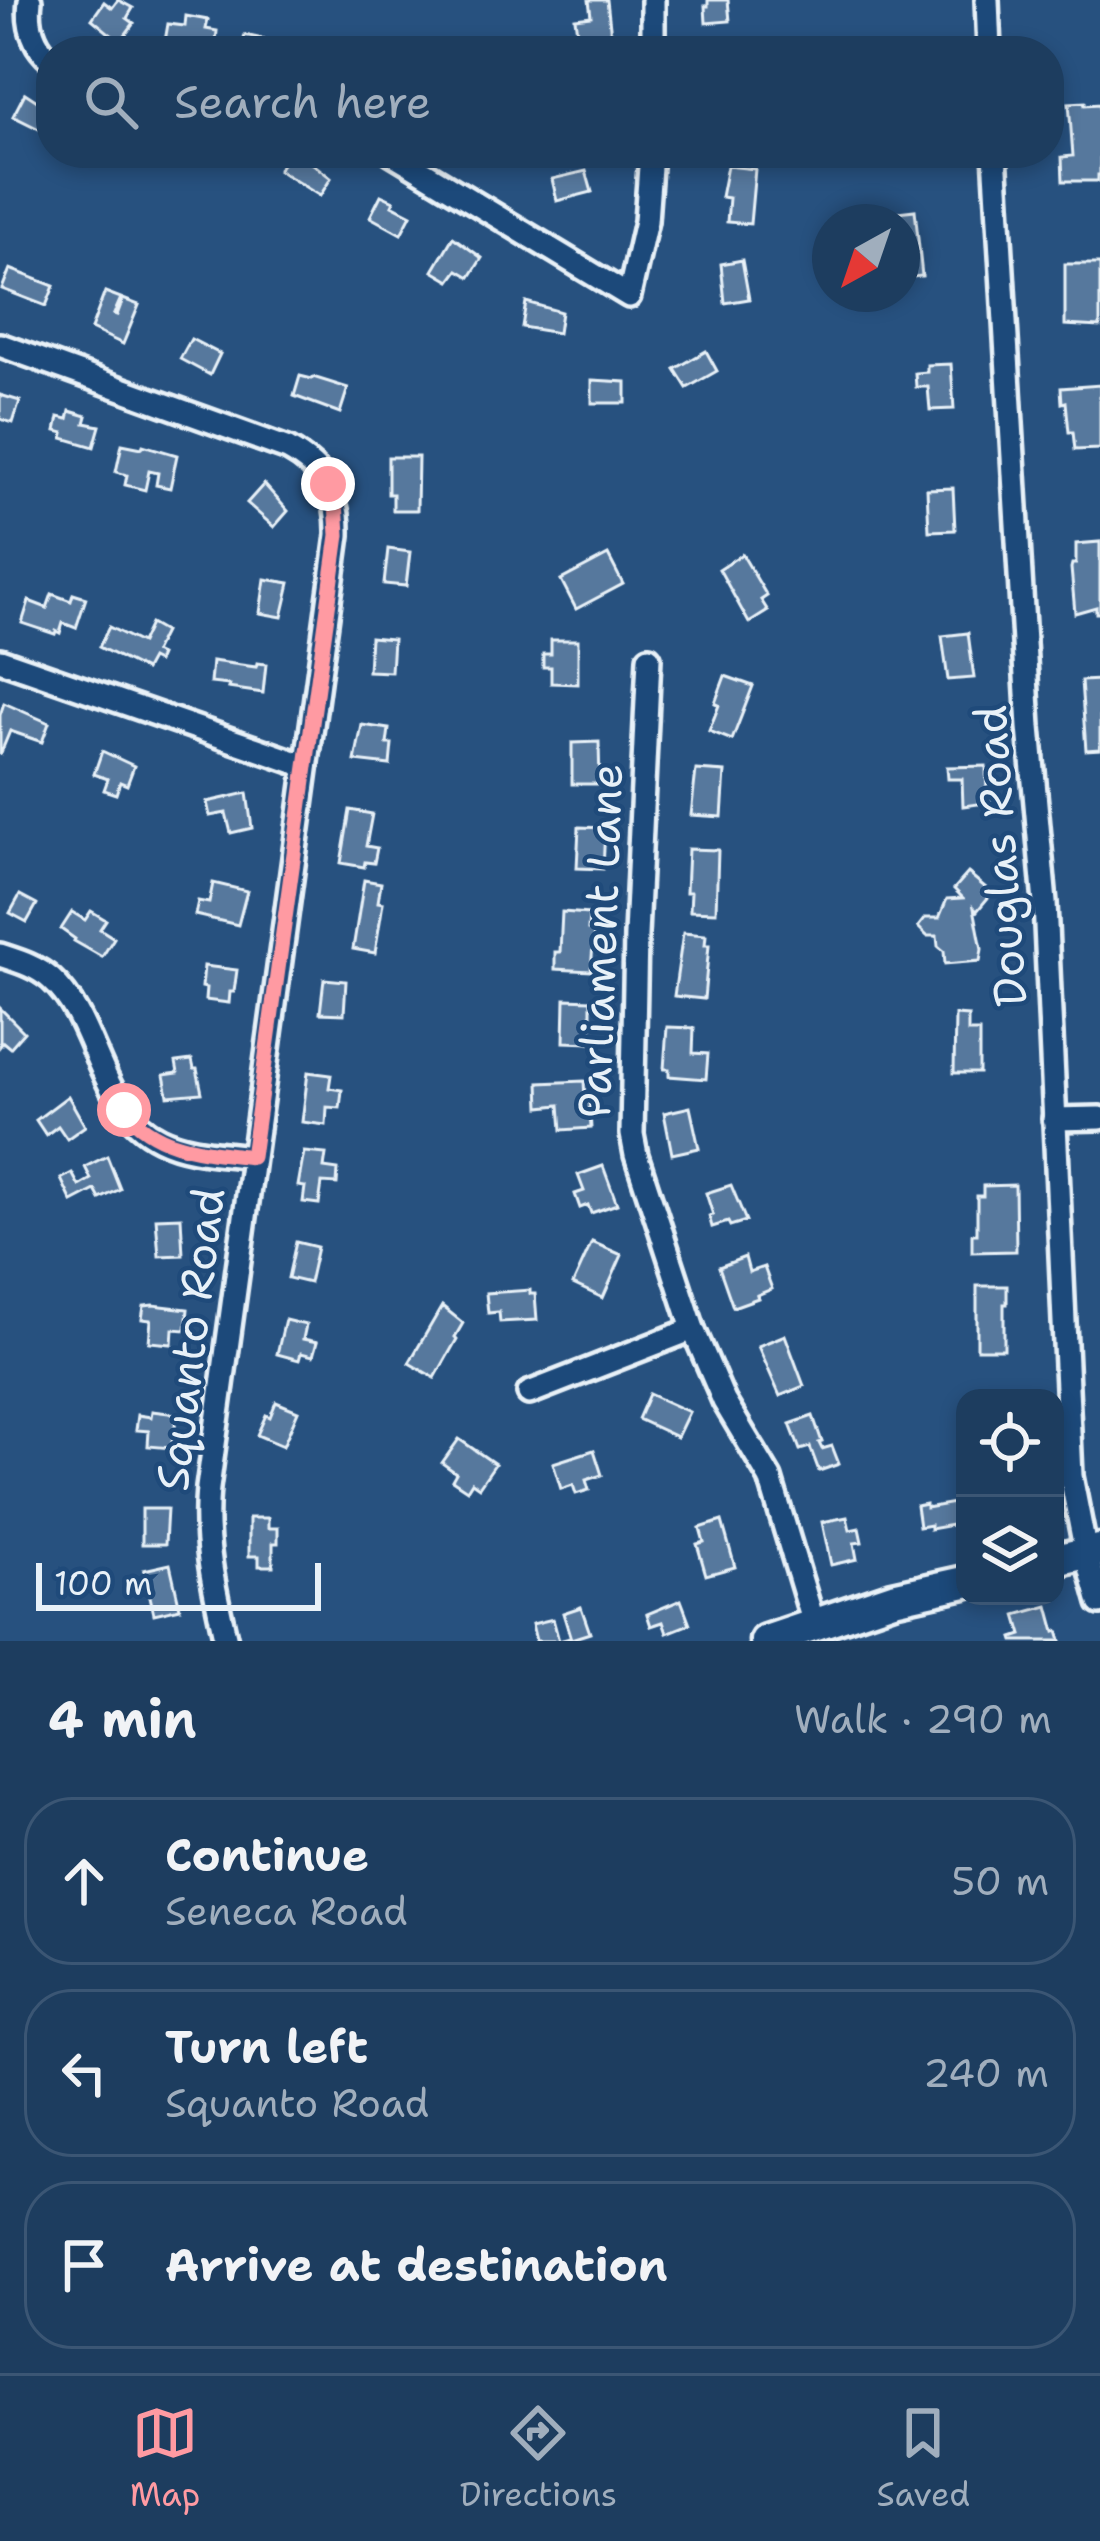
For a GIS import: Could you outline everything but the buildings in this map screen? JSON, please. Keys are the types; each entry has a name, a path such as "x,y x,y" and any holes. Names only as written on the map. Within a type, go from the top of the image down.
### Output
{"street":[{"path":"30,0 36,41"},
{"path":"653,0 653,36"},
{"path":"987,0 988,36"},
{"path":"417,168 629,296 646,220 650,168"},
{"name":"Douglas Road","path":"996,168 1045,903 1071,1476 1080,1554 1100,1603"},
{"name":"Squanto Road","path":"0,345 288,449 323,477 336,502 338,535 206,1505 208,1556 226,1641"},
{"name":"Parliament Lane","path":"649,658 632,1134 693,1329 724,1401 770,1478 814,1624"},
{"path":"0,660 306,766"},
{"path":"0,955 36,968 60,988 119,1101 146,1131 183,1148 252,1157"},
{"path":"1054,1119 1100,1118"},
{"path":"529,1393 693,1329"},
{"path":"766,1641 893,1598 956,1584"}],"route":[{"path":"124,1110 146,1131 174,1145 252,1157 338,535 336,502 328,484"}]}
